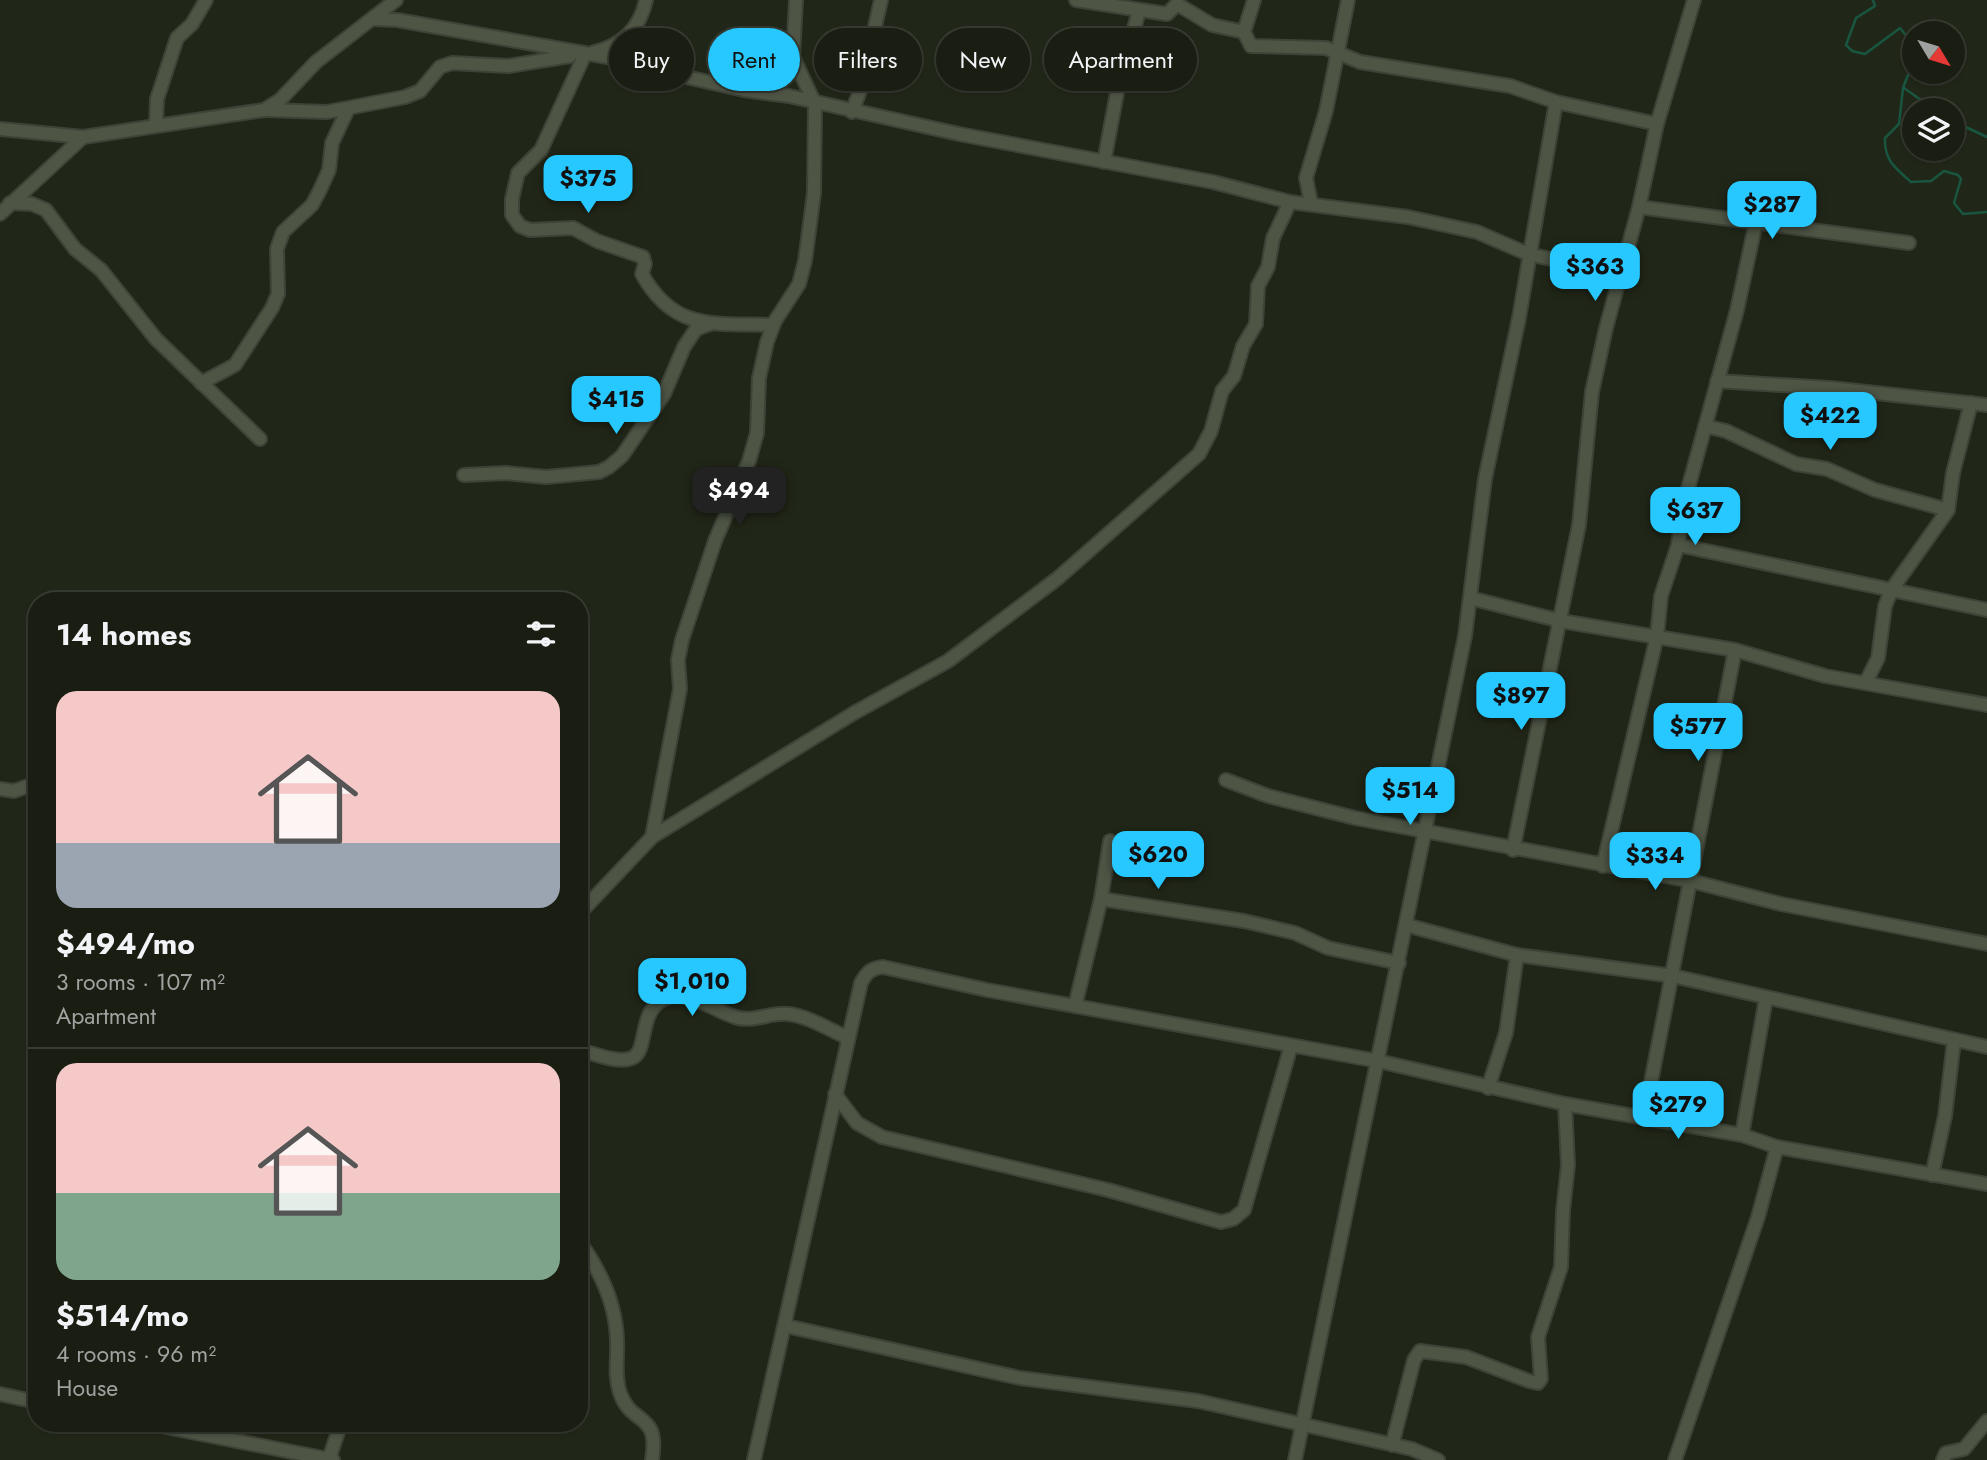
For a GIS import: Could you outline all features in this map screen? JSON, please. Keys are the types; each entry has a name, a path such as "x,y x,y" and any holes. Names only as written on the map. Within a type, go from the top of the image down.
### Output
{"street":[{"path":"156,125 157,99 177,38 192,24 206,0"},
{"path":"264,110 280,100 316,62 396,0"},
{"path":"0,129 83,137 264,110 295,108 327,112 348,109 420,91 440,67 452,63 508,66 611,49 633,30 642,18 646,0"},
{"path":"652,837 680,689 678,660 682,640 715,541 749,460 760,408 759,378 773,325 799,284 805,261 814,193 816,104 793,57 796,0"},
{"path":"852,112 861,88 881,0"},
{"path":"1076,0 1167,15 1177,4 1212,25 1244,32"},
{"path":"1254,0 1244,32 1251,46 1337,51 1360,62 1510,86 1556,102 1657,124"},
{"path":"1311,203 1306,178 1326,111 1349,0"},
{"path":"1513,850 1580,525 1592,392 1657,124 1694,0"},
{"path":"1104,162 1119,82 1139,11"},
{"path":"373,19 397,20 636,62 673,74 789,96 852,112 1213,182 1290,202 1311,203 1477,232 1528,254 1620,274"},
{"path":"585,54 541,150 518,173 512,199 512,215 520,226 530,230 573,228 597,241 635,252 643,257 645,264 642,274 664,305 684,317 710,324 773,325"},
{"path":"1295,1460 1426,832 1471,598 1472,563 1485,479 1519,318 1556,102"},
{"path":"201,383 235,365 272,308 278,294 277,249 283,232 312,205 320,190 329,170 332,143 348,109"},
{"path":"0,214 83,137"},
{"path":"588,905 652,837 854,713 950,660 1058,578 1199,454 1211,431 1222,391 1234,376 1243,346 1256,324 1258,286 1268,267 1273,238 1290,202"},
{"path":"10,203 32,204 46,211 75,249 101,270 156,339 260,439"},
{"path":"1639,207 1909,243"},
{"path":"1603,866 1657,636 1661,596 1678,545 1683,507 1737,310 1756,222"},
{"path":"464,475 506,473 546,477 599,472 610,467 622,456 664,394 684,347 696,329 710,324"},
{"path":"1717,381 1830,388 1987,405"},
{"path":"1866,682 1878,658 1885,606 1892,589 1948,510 1953,473 1971,403"},
{"path":"1705,426 1726,431 1796,464 1828,469 1875,490 1948,510"},
{"path":"1678,545 1987,610"},
{"path":"1471,598 1561,621 1735,650 1825,676 1987,705"},
{"path":"1644,1118 1735,650"},
{"path":"1226,780 1241,788 1291,803 1513,850 1691,881 1781,904 1987,944"},
{"path":"0,789 14,791 28,786"},
{"path":"1075,1006 1101,899 1110,841"},
{"path":"1101,899 1254,923 1295,933 1328,948 1399,963"},
{"path":"1406,925 1517,955 1673,976 1987,1047"},
{"path":"1488,1088 1506,1033 1517,955"},
{"path":"754,1460 861,983 867,972 883,967 1075,1006 1378,1061 1565,1104 1741,1135 1777,1147 1987,1184"},
{"path":"588,1052 618,1059 632,1058 638,1052 646,1019 655,1003 671,996 683,997 738,1018 789,1014 848,1038"},
{"path":"1741,1135 1766,998"},
{"path":"1932,1175 1945,1116 1954,1041"},
{"path":"835,1094 857,1123 882,1137 1108,1190 1221,1222 1233,1219 1244,1210 1291,1046"},
{"path":"1392,1445 1414,1360 1420,1352 1466,1357 1529,1381 1538,1383 1541,1379 1538,1337 1561,1267 1568,1165 1565,1104"},
{"path":"1675,1460 1758,1217 1777,1147"},
{"path":"588,1254 606,1286 617,1338 616,1376 620,1392 624,1400 652,1428 656,1439 652,1460"},
{"path":"786,1326 1020,1378 1198,1401 1392,1445 1431,1455 1438,1460"},
{"path":"0,1394 28,1400"},
{"path":"1943,1460 1947,1453 1964,1449 1987,1422"},
{"path":"186,1432 303,1458 331,1460 339,1432"}],"waterway":[{"path":"1873,0 1875,6 1856,18 1846,45 1852,51 1865,54 1900,28 1909,39 1913,62 1903,88 1899,124 1885,138 1889,158 1895,168 1911,182 1931,181 1944,171 1958,175 1961,179 1954,203 1963,214 1987,212"},
{"path":"1904,88 1918,98"},
{"path":"1965,127 1987,137"}]}
